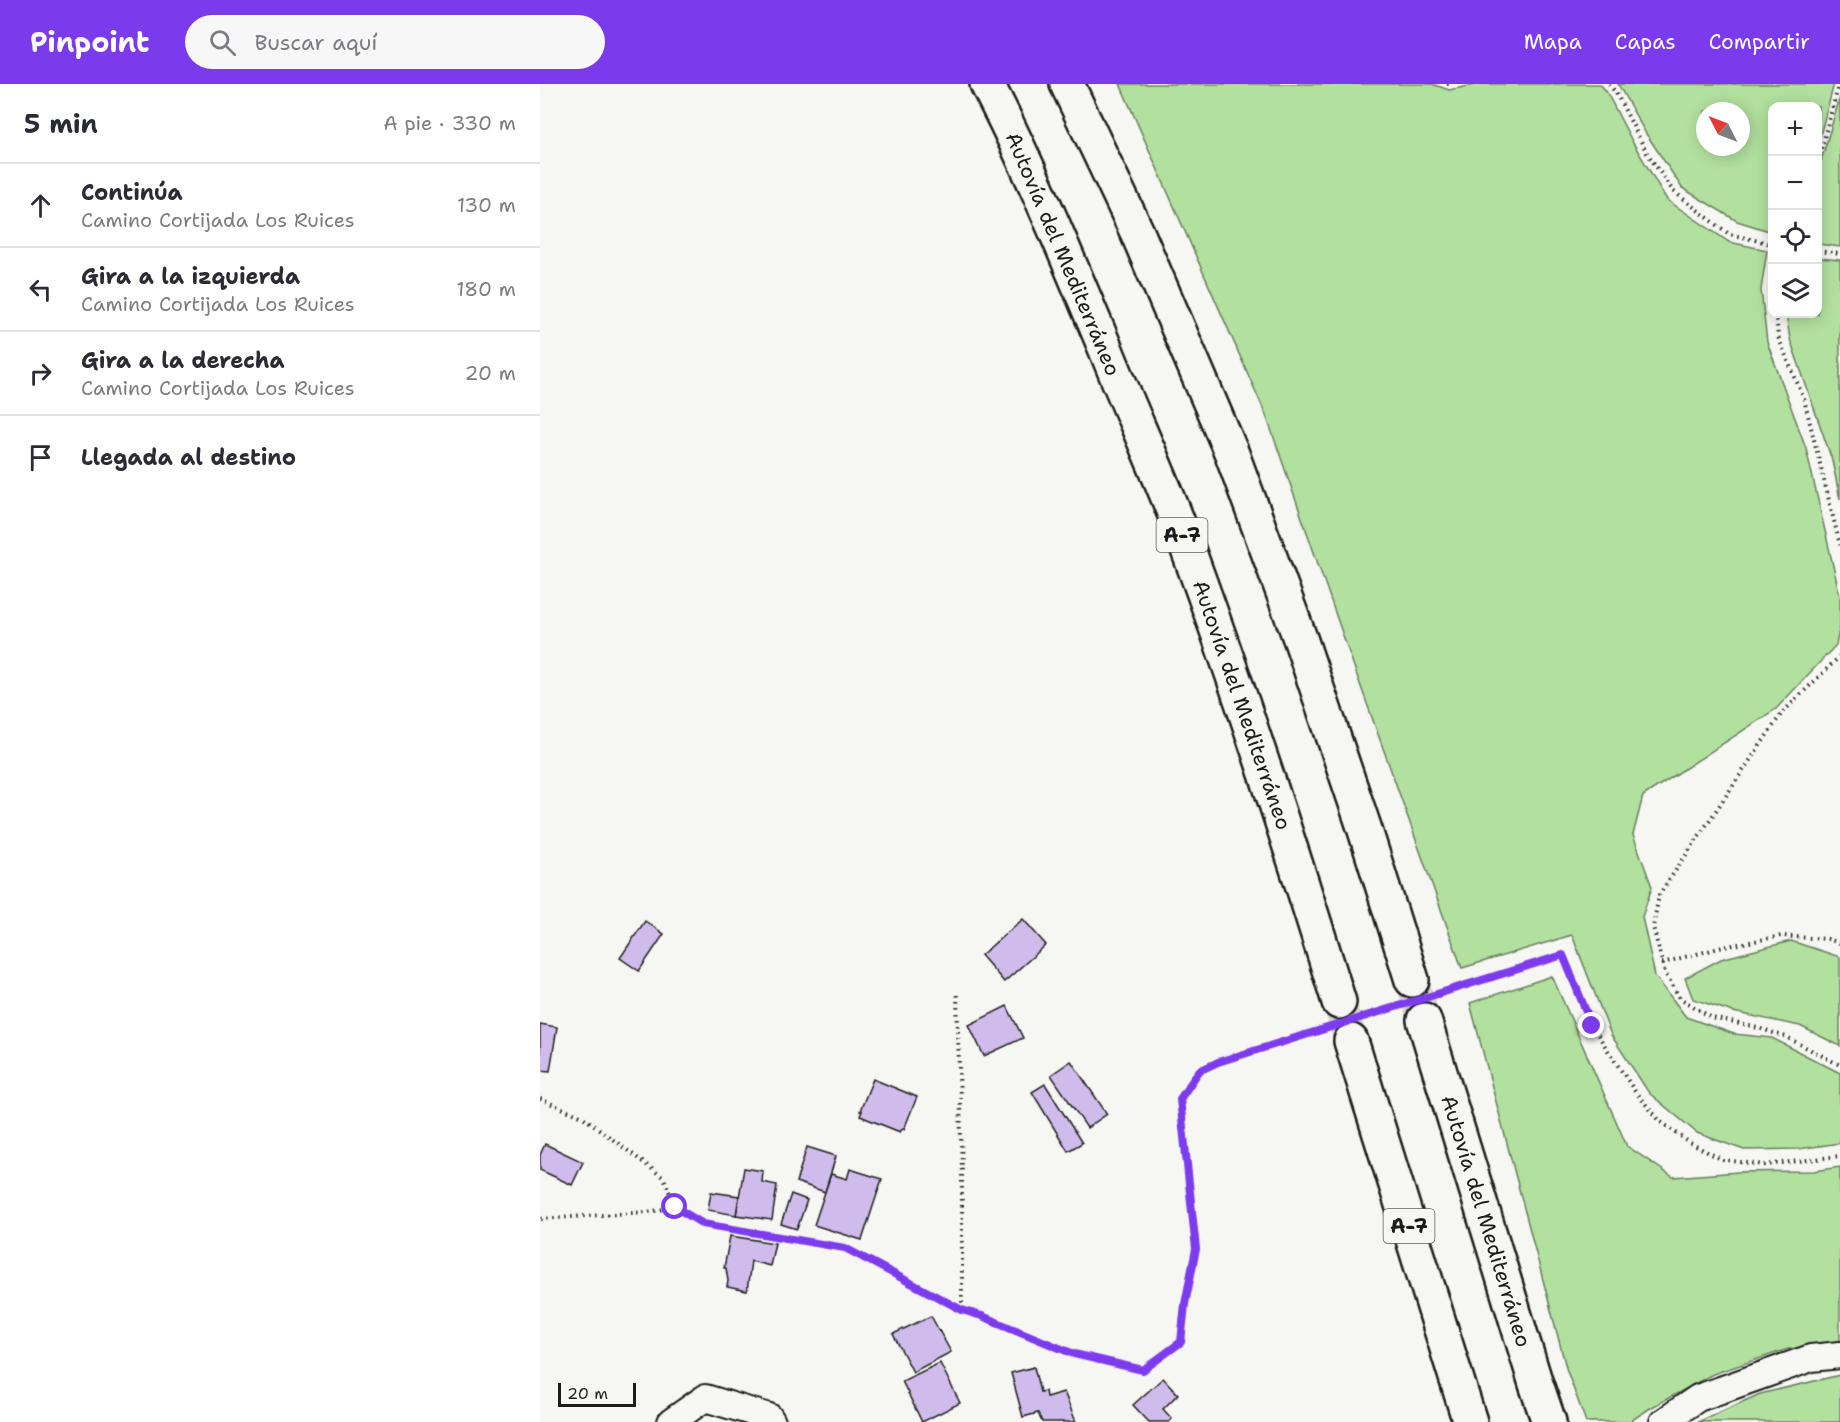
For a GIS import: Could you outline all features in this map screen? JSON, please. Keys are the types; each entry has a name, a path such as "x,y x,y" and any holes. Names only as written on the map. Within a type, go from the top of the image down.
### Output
{"highway":[{"name":"Autovía del Mediterráneo","path":"987,84 1083,297 1179,526 1293,854 1339,1002"},
{"path":"1067,84 1137,232 1232,454 1301,641 1364,827 1412,980"},
{"name":"Autovía del Mediterráneo","path":"1424,1020 1536,1384 1550,1422"},
{"name":"A-7","path":"1351,1041 1468,1416"}],"street":[{"path":"1663,1422 1698,1398 1811,1358 1840,1355"},
{"path":"670,1422 705,1398 769,1417 772,1422"}],"path":[{"path":"1609,84 1647,153 1673,191 1730,234 1768,243"},
{"path":"1819,156 1839,84"},
{"path":"1822,252 1840,254"},
{"path":"1776,318 1778,337 1804,399 1840,545"},
{"path":"1840,656 1782,713 1659,895 1653,927 1665,973 1680,998 1712,1018 1786,1036 1840,1065"},
{"path":"1662,963 1723,947 1781,936 1827,939 1840,943"},
{"path":"540,1099 583,1117 664,1178 675,1207 703,1224 845,1248 962,1310 1074,1354 1143,1370 1181,1342 1185,1304 1196,1249 1180,1099 1199,1071 1218,1062 1549,958 1563,955 1592,1026 1636,1093 1661,1122 1690,1143 1723,1160 1765,1165 1840,1156"},
{"path":"957,995 962,1172 962,1310"},
{"path":"540,1219 648,1212 675,1207"}],"green space":[{"path":"1120,84 1432,84 1449,90 1479,84 1600,84 1667,200 1729,242 1767,250 1761,290 1767,342 1806,448 1840,596 1840,626 1836,645 1776,709 1643,796 1633,835 1652,887 1642,917 1655,976 1686,1017 1734,1034 1772,1038 1840,1073 1840,1143 1798,1149 1744,1150 1697,1133 1649,1093 1611,1035 1572,935 1462,968 1266,415"},
{"path":"1618,84 1834,84 1822,128 1822,102 1768,102 1768,231 1737,221 1682,188 1645,132"},
{"path":"1840,97 1840,247 1822,245 1822,158"},
{"path":"1822,258 1840,260 1840,499 1832,460 1790,339 1787,318 1822,318"},
{"path":"1791,941 1840,957 1840,1046 1800,1026 1733,1012 1693,999 1685,978 1721,959"},
{"path":"1552,976 1627,1146 1673,1177 1739,1172 1814,1171 1840,1167 1840,1344 1788,1349 1713,1374 1629,1422 1586,1422 1567,1371 1470,1003"},
{"path":"1840,1375 1840,1422 1698,1422 1760,1394"}],"building":[{"path":"1023,919 1046,945 1004,982 981,955"},
{"path":"645,921 664,934 639,971 620,958"},
{"path":"1007,1006 1023,1038 984,1056 969,1025"},
{"path":"540,1024 557,1027 550,1071 540,1070"},
{"path":"1071,1061 1107,1114 1087,1128 1051,1075"},
{"path":"873,1079 917,1097 904,1129 900,1132 860,1116"},
{"path":"1045,1084 1082,1143 1068,1151 1032,1092"},
{"path":"545,1144 583,1162 572,1185 540,1170 540,1155"},
{"path":"807,1147 836,1156 825,1192 796,1182"},
{"path":"744,1168 763,1171 762,1182 777,1185 772,1220 736,1215"},
{"path":"850,1169 882,1179 862,1240 814,1225 831,1174 847,1179"},
{"path":"711,1192 739,1196 736,1215 708,1210"},
{"path":"791,1194 807,1200 797,1229 781,1224"},
{"path":"730,1236 775,1243 770,1266 751,1261 747,1291 727,1287 726,1268 724,1268"},
{"path":"931,1316 951,1352 913,1372 893,1334"},
{"path":"940,1363 960,1403 922,1422 902,1381"},
{"path":"1034,1367 1040,1392 1045,1391 1046,1397 1064,1392 1076,1422 1042,1422 1038,1413 1023,1417 1011,1373"},
{"path":"1163,1378 1178,1394 1163,1409 1172,1419 1169,1422 1149,1422 1133,1405"}],"tunnel":[{"path":"1412,980 1424,1020"},
{"path":"1339,1002 1351,1041"}],"route":[{"path":"675,1207 703,1224 845,1248 962,1310 1074,1354 1143,1370 1181,1342 1185,1304 1196,1249 1180,1099 1199,1071 1218,1062 1563,955 1592,1026"}]}
